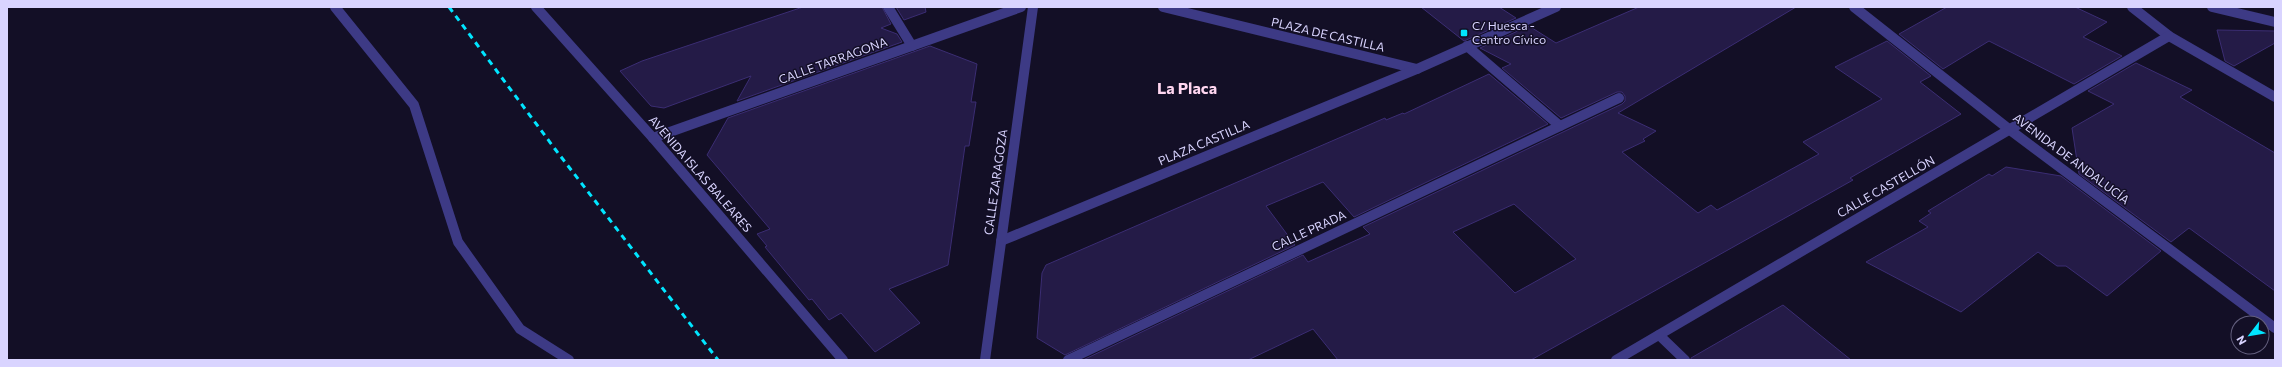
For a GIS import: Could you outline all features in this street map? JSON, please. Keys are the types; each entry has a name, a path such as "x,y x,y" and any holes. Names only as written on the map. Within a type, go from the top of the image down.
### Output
{"street":[{"path":"335,7 414,105 458,242 520,329 569,360"},
{"name":"AVENIDA ISLAS BALEARES","path":"536,7 653,138 843,360"},
{"path":"888,7 912,46"},
{"name":"CALLE TARRAGONA","path":"653,138 1021,7"},
{"name":"CALLE ZARAGOZA","path":"985,360 1034,7"},
{"name":"PLAZA DE CASTILLA","path":"1163,7 1416,68"},
{"name":"PLAZA CASTILLA","path":"1001,242 1416,68 1556,7"},
{"name":"AVENIDA DE ANDALUCÍA","path":"1854,7 2010,130 2275,328"},
{"path":"2132,7 2169,36 2275,97"},
{"path":"2212,7 2275,22"},
{"name":"CALLE CASTELLÓN","path":"1616,360 2169,36"},
{"path":"1467,46 1560,126"},
{"name":"CALLE PRADA","path":"1068,360 1619,98"},
{"path":"1659,335 1685,360"}],"building":[{"path":"803,7 882,7 891,24 881,28 897,34 902,42 737,101 751,76 664,108 651,106 620,71 642,61"},
{"path":"896,7 925,7 926,12 904,20"},
{"path":"1421,7 1499,7 1516,18 1464,41"},
{"path":"1639,7 1796,7 1618,113 1656,131 1643,139 1645,141 1622,152 1698,213 1711,205 1717,210 1819,154 1803,142 1882,99 1835,67 1887,41 1931,76 1920,82 1961,114 1850,178 1853,180 1531,360 1338,360 1313,329 1248,360 1083,360 1303,255 1308,262 1370,234 1363,227 1622,104 1625,101 1625,96 1622,92 1617,92 1561,118 1502,68 1511,64 1480,48 1529,26 1556,43","holes":["1514,204 1576,259 1515,293 1453,232"]},
{"path":"1947,7 2075,7 2107,22 2083,37 2122,56 2074,84 1989,41 1943,69 1899,34"},
{"path":"2217,30 2275,31 2275,43 2234,66 2225,61"},
{"path":"930,46 977,64 971,102 976,102 969,146 965,146 948,265 889,289 920,323 875,352 841,313 829,320 812,299 809,300 765,247 767,246 757,234 770,229 707,155 728,118"},
{"path":"2136,63 2192,90 2180,97 2275,153 2275,291 2189,228 2171,242 2079,174 2072,128 2114,104 2088,91"},
{"path":"1489,74 1548,124 1354,217 1323,182 1266,206 1295,245 1065,355 1037,338 1042,273 1046,265 1385,118 1386,120 1403,113 1404,114"},
{"path":"2006,167 2061,176 2161,251 2107,296 2066,266 2057,266 2038,252 1961,312 1866,262 1928,227 1919,221 1931,213 1928,211 1989,174 1992,176"},
{"path":"1783,305 1851,360 1691,360 1691,358"}],"railway":[{"path":"449,7 555,149 718,360"}],"place":[{"name":"C/ Huesca - Centro Cívico","path":"1464,33"}],"district":[{"name":"La Placa","path":"1187,88"}]}
